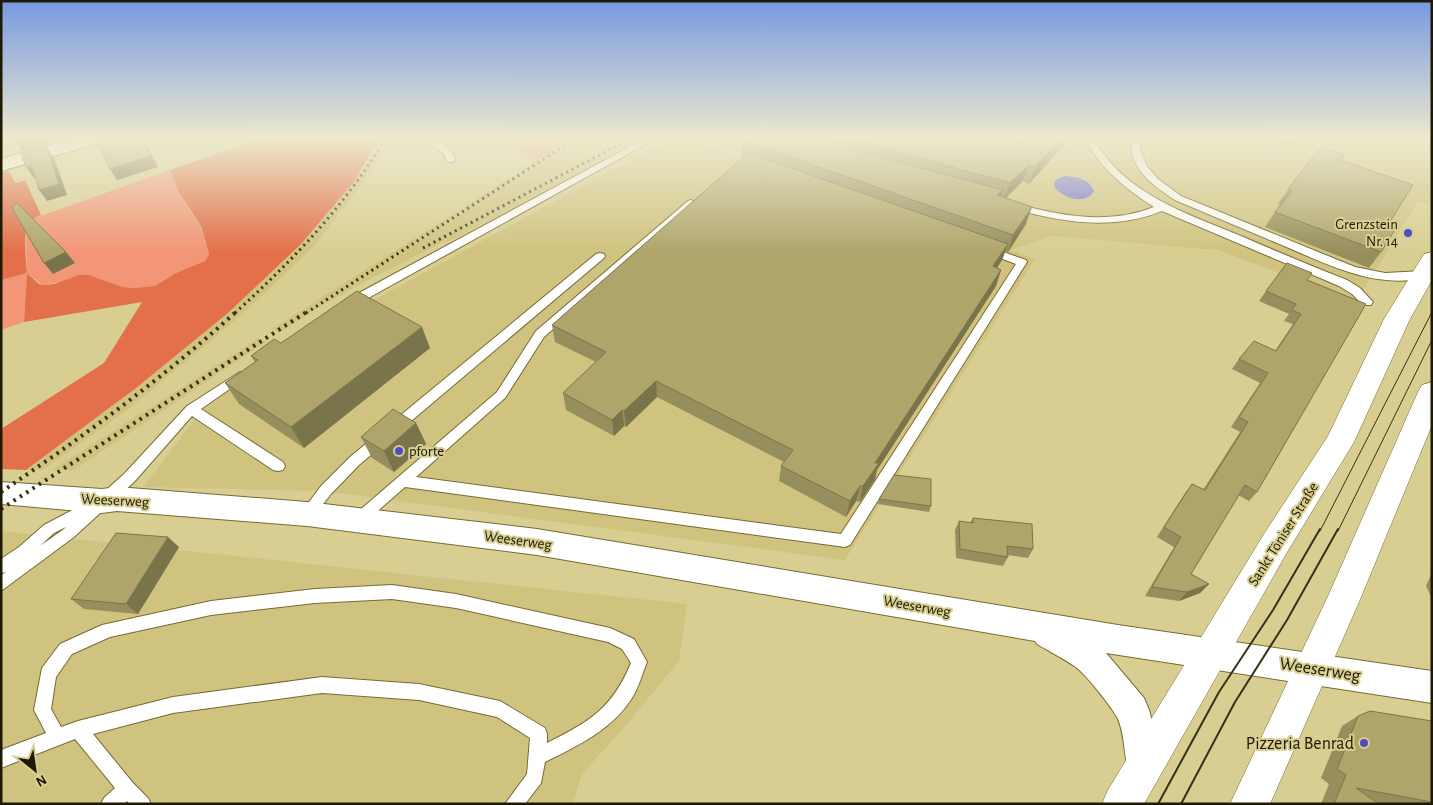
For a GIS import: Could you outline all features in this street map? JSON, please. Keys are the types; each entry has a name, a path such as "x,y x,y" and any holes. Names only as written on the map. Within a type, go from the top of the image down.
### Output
{"main road":[{"name":"Sankt Töniser Straße","path":"1122,804 1275,544 1340,442 1397,319 1427,267"},
{"path":"1250,804 1432,392"}],"street":[{"name":"Weeserweg","path":"1,493 102,501 131,500 307,514 537,542 1030,625 1432,687"},
{"name":"Weeserweg","path":"1030,625 1065,642 1088,657 1106,676 1132,710 1140,739 1143,766"}],"lane":[{"path":"338,312 400,275 582,177"},
{"path":"1120,177 1139,193 1162,207 1343,283 1356,291 1367,302"},
{"path":"1151,177 1160,185 1186,201 1366,274 1398,278 1427,267"},
{"path":"358,520 501,395 540,334 703,193"},
{"path":"1010,206 1059,218 1096,222 1146,215 1162,207"},
{"path":"403,481 845,540 1022,262 977,246"},
{"path":"307,514 339,474 600,256"},
{"path":"1,584 69,532 130,477 191,409 250,370"},
{"path":"191,409 278,466"},
{"path":"1,567 24,552 49,529 102,501"},
{"path":"57,737 42,710 48,674 66,649 108,630 211,608 315,596 392,592 456,601 610,634 628,644 639,662 628,690 614,710 587,731 537,757"},
{"path":"1,759 78,729 173,705 322,685 419,692 500,709 539,734 535,777 514,804"},
{"path":"78,729 127,789 142,804"},
{"path":"110,804 127,789"}],"shaded area":[{"path":"1,177 12,177 16,183 25,180 41,215 35,217 26,228 27,273 1,280"},
{"path":"152,177 173,177 190,211 202,228 209,254 205,261 176,273 155,286 123,287 89,275 45,285 27,273 26,226 32,219"},
{"path":"173,177 357,177 301,244 228,313 136,388 26,470 1,469 1,429 104,363 142,302 24,322 27,273 39,284 45,285 54,284 79,275 89,275 123,287 133,288 155,286 176,273 205,261 209,254 202,228 179,192"},
{"path":"357,177 367,177 315,245 238,318 127,410 43,470 26,470 110,408 272,271 301,244"},
{"path":"512,177 521,177 432,234 523,177 570,177 446,243 443,242 372,278 324,304 279,333 272,329"},
{"path":"601,177 795,177 902,213 802,177 1432,177 1432,196 1427,204 1418,201 1356,302 1218,250 1053,236 1011,250 1035,259 845,560 323,491 143,487 201,411 231,389 361,307"},
{"path":"1063,177 1078,178 1086,181 1094,191 1085,198 1074,199 1057,190 1054,184 1057,179"},
{"path":"27,273 24,322 1,330 1,280"},
{"path":"259,338 266,342 74,470 52,470"},
{"path":"1,531 687,604 679,661 622,730 581,775 573,804 1,804"}],"building":[{"path":"35,177 57,177 59,184 39,190"},
{"path":"721,177 815,177 1008,244 993,266 1001,270 875,463 879,463 850,501 781,466 793,450 656,381 612,420 563,393 606,352 552,325"},
{"path":"846,177 953,177 1003,190 997,195 1032,207 1013,235"},
{"path":"987,177 1017,177 1010,183"},
{"path":"1298,177 1388,177 1413,185 1386,228 1394,231 1381,252 1275,212 1292,191 1288,189"},
{"path":"17,203 66,252 44,263 12,208"},
{"path":"1287,263 1312,273 1307,280 1366,304 1257,492 1245,485 1191,574 1209,584 1187,592 1152,587 1181,537 1164,527 1192,484 1205,490 1248,422 1239,417 1268,373 1239,359 1254,341 1276,351 1301,314 1292,310 1296,304 1266,291"},
{"path":"357,291 422,327 291,427 225,383 258,360 251,356 274,339 281,343"},
{"path":"393,409 416,423 384,451 361,437"},
{"path":"894,475 931,479 931,506 879,499"},
{"path":"973,518 1032,524 1033,549 1007,546 1008,557 960,549 959,521 973,523"},
{"path":"116,533 168,537 126,604 71,599"},
{"path":"1370,711 1432,721 1432,802 1356,788 1379,804 1334,804 1346,775 1337,769 1358,716"}],"tram line":[{"path":"1320,531 1432,312"},
{"path":"1338,531 1432,340"},
{"path":"1158,804 1219,692 1273,610 1320,529"},
{"path":"1181,804 1235,702 1287,620 1338,529"}],"railway":[{"path":"235,313 317,231 360,177"},
{"path":"306,313 517,177"},
{"path":"423,248 559,177"},
{"path":"1,492 122,406 237,311"},
{"path":"1,509 308,311"}],"place":[{"name":"Grenzstein Nr. 14","path":"1408,233"},
{"name":"pforte","path":"399,451"},
{"name":"Pizzeria Benrad","path":"1364,743"}]}
